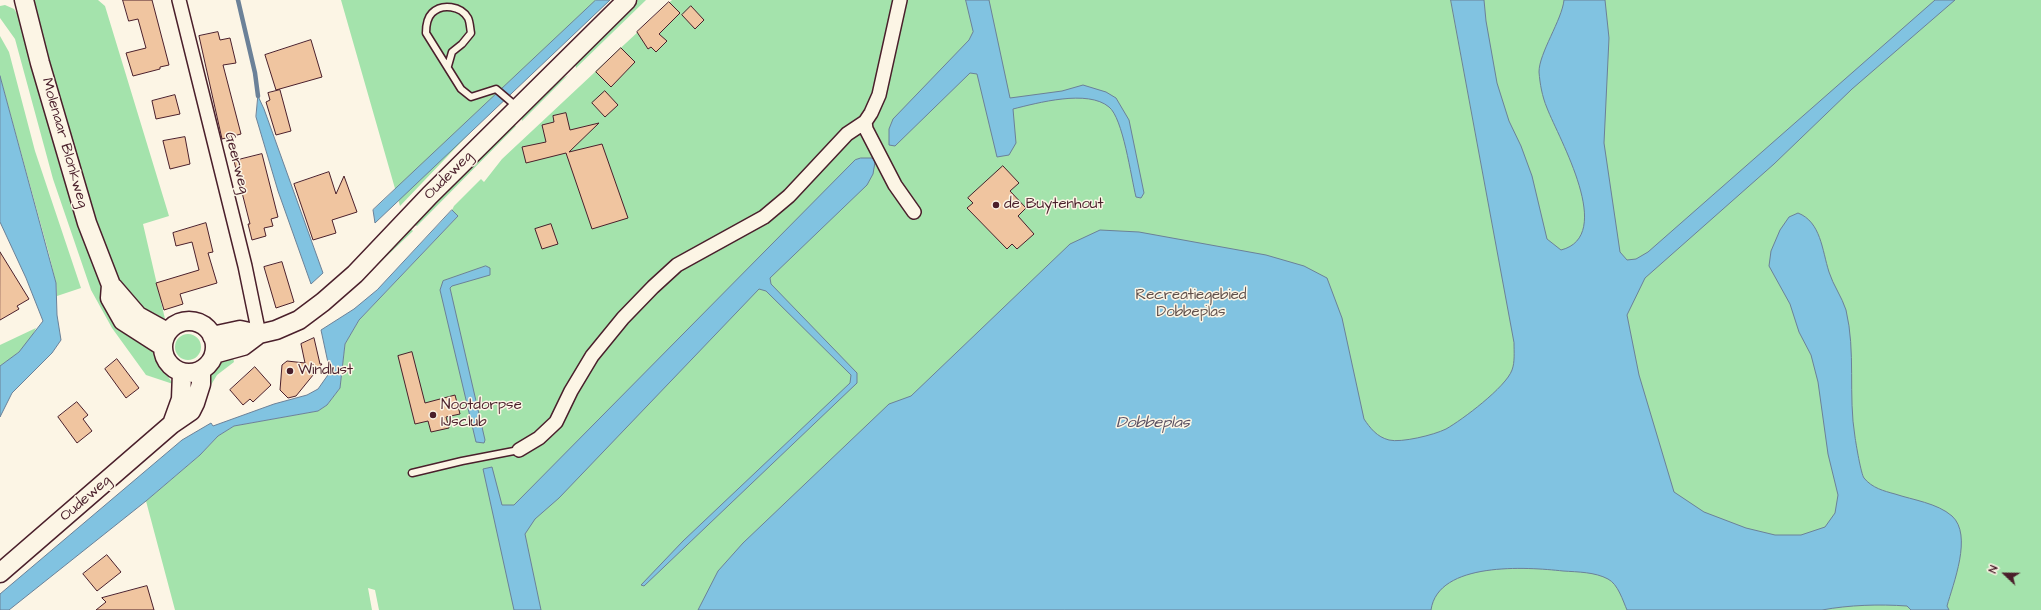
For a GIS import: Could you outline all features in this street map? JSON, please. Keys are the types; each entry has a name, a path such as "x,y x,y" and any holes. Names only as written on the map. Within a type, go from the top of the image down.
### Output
{"main road":[{"name":"Molenaar Blonkweg","path":"24,0 40,63 85,216 110,284 138,316 165,339"},
{"name":"Oudeweg","path":"214,354 243,346 259,334 276,330 299,320 340,287 513,103 627,0"},
{"path":"191,321 204,325 212,336 214,354 207,366 195,373 182,373 167,363 164,358 165,339 178,323 191,321"},
{"name":"Oudeweg","path":"212,336 240,330 259,334"},
{"name":"Oudeweg","path":"0,573 172,424 191,411 201,384 201,370"},
{"name":"Oudeweg","path":"172,424 181,399 182,373"}],"street":[{"name":"Geerweg","path":"179,0 243,259 259,334"},
{"path":"520,450 539,438 556,422 571,391 592,356 623,318 653,287 677,265 764,216 789,196 847,134 865,122 871,113 879,94 900,0"},
{"path":"865,122 866,129 895,185 914,212"}],"lane":[{"path":"448,66 452,52 462,44 471,33 469,19 463,11 451,7 441,8 432,13 426,23 426,33 432,45 448,66 461,89 472,96 496,89 513,103"},
{"path":"412,473 462,461 520,450"}],"green space":[{"path":"30,0 98,0 105,6 169,216 143,224 165,319 156,317 134,305 117,277 81,181"},
{"path":"341,0 597,0 400,206"},
{"path":"638,0 646,0 576,68 575,63 577,58"},
{"name":"Recreatiegebied Dobbeplas","path":"672,0 2041,0 2041,610 379,610 375,590 368,588 372,610 175,610 146,501 200,455 218,436 234,426 318,411 327,405 340,388 345,344 359,320 458,216 452,210 454,206 481,179 484,182 502,159"},
{"path":"5,5 14,9 20,18 58,161 109,310 154,350 159,363 173,384 146,375 112,328 91,290 53,179 15,39 0,18 0,6"},
{"path":"0,36 9,52 35,151 81,288 57,296 56,283 49,254 0,76"},
{"path":"568,75 522,121 521,115 551,86"},
{"path":"512,123 516,126 417,226 411,223"},
{"path":"408,226 413,231 369,273 367,270"},
{"path":"36,328 30,340 16,354 0,366 0,345"},
{"path":"188,334 197,338 201,347 197,356 188,360 179,356 175,347 179,338"},
{"path":"232,354 234,362 217,375 208,390 210,378 215,368"}],"water":[{"path":"596,0 610,0 375,223 373,210"},
{"path":"966,0 989,0 1010,98 1062,91 1083,85 1106,92 1116,98 1129,120 1144,193 1141,198 1136,197 1126,149 1114,113 1109,107 1100,102 1089,99 1062,99 1013,109 1016,143 1009,155 997,157 977,74 970,73 895,146 889,145 889,129 893,119 969,40 973,32"},
{"name":"Dobbeplas","path":"1451,0 1484,0 1486,21 1497,83 1509,121 1521,146 1532,176 1547,239 1561,250 1577,241 1584,226 1584,207 1579,185 1571,163 1544,99 1539,76 1540,64 1559,17 1564,0 1605,0 1609,38 1604,143 1620,252 1627,260 1636,259 1648,252 1935,0 1955,0 1852,89 1774,164 1645,278 1627,315 1639,375 1674,492 1704,512 1746,528 1775,535 1801,535 1825,527 1835,513 1838,495 1828,454 1818,382 1811,355 1799,332 1790,304 1769,266 1771,251 1780,230 1789,217 1798,213 1806,217 1812,223 1820,238 1829,272 1846,310 1851,342 1853,421 1861,471 1864,478 1874,487 1925,502 1939,508 1952,516 1958,524 1961,535 1960,560 1947,606 1949,610 1911,610 1907,606 1875,605 1822,610 1627,610 1620,593 1612,581 1598,575 1547,570 1507,569 1466,575 1450,583 1437,594 1431,610 698,610 718,571 743,543 889,404 911,396 1070,244 1100,230 1139,232 1266,255 1304,266 1327,278 1342,318 1364,419 1374,432 1385,439 1394,441 1409,439 1426,436 1446,429 1493,394 1508,377 1512,370 1514,360 1514,343"},
{"path":"0,76 56,283 57,315 61,340 52,353 12,393 0,417 0,366 19,352 43,321 26,278 0,222"},
{"path":"258,96 323,273 311,284 278,191 256,117"},
{"path":"861,158 873,158 875,162 873,174 867,185 770,278 771,284 857,373 857,383 644,586 641,585 683,541 850,383 851,375 766,291 759,289 559,498 535,519 525,534 541,610 514,610 483,469 492,467 502,505 514,505 855,160"},
{"path":"452,210 458,216 359,320 345,344 340,388 327,405 318,411 234,426 218,436 200,455 146,501 9,610 0,610 0,594 182,440 211,423 213,426 274,404 307,395 318,389 330,372 321,330 354,309 377,290"},
{"path":"486,266 490,268 490,275 452,286 450,288 485,440 484,443 476,442 440,290 443,281"}],"building":[{"path":"123,0 152,0 169,65 133,76 126,53 146,48 138,19 129,21"},
{"path":"669,2 680,13 659,34 667,41 656,52 651,47 648,49 637,32"},
{"path":"691,6 704,20 695,29 682,15"},
{"path":"218,32 220,40 230,38 236,63 223,65 241,134 222,139 199,36"},
{"path":"311,40 322,77 276,90 265,55"},
{"path":"621,48 635,62 611,87 596,72"},
{"path":"280,90 291,131 276,135 266,102 270,100 268,93"},
{"path":"605,91 618,105 605,117 592,103"},
{"path":"175,95 180,114 156,119 152,101"},
{"path":"566,113 570,130 599,123 569,152 602,144 628,218 592,229 566,153 526,163 522,147 546,142 542,125 554,122 553,116"},
{"path":"185,137 190,164 170,169 163,141"},
{"path":"262,154 278,217 271,219 273,226 264,228 266,236 252,240 248,224 250,224 234,161"},
{"name":"de Buytenhout","path":"1003,166 1019,183 1010,191 1026,208 1018,216 1034,234 1017,249 1012,244 1007,249 967,208 973,203 968,198"},
{"path":"329,172 336,194 344,176 357,212 332,220 336,233 313,240 294,184"},
{"path":"206,223 213,252 208,253 217,283 180,294 183,304 164,310 156,283 199,270 192,242 176,246 173,233"},
{"path":"551,224 558,244 542,249 535,229"},
{"path":"0,252 29,299 17,306 19,309 0,320"},
{"path":"282,262 294,302 276,308 264,267"},
{"path":"314,338 320,364 322,364 296,396 288,398 280,390 282,365 287,361 305,363 301,344"},
{"path":"412,352 425,403 455,395 460,414 446,417 449,428 431,432 428,421 415,424 398,356"},
{"path":"117,359 139,388 126,398 105,369"},
{"path":"255,367 271,385 253,402 250,399 243,405 230,390"},
{"path":"77,402 88,415 83,419 92,431 77,443 58,417"},
{"path":"107,555 121,572 97,591 83,574"},
{"path":"147,586 154,610 96,610 106,602 102,598"}],"waterway":[{"path":"238,0 255,73 258,96"}],"place":[{"name":"de Buytenhout","path":"996,205"},
{"name":"Windlust","path":"290,371"},
{"name":"Nootdorpse IJsclub","path":"433,415"}]}
